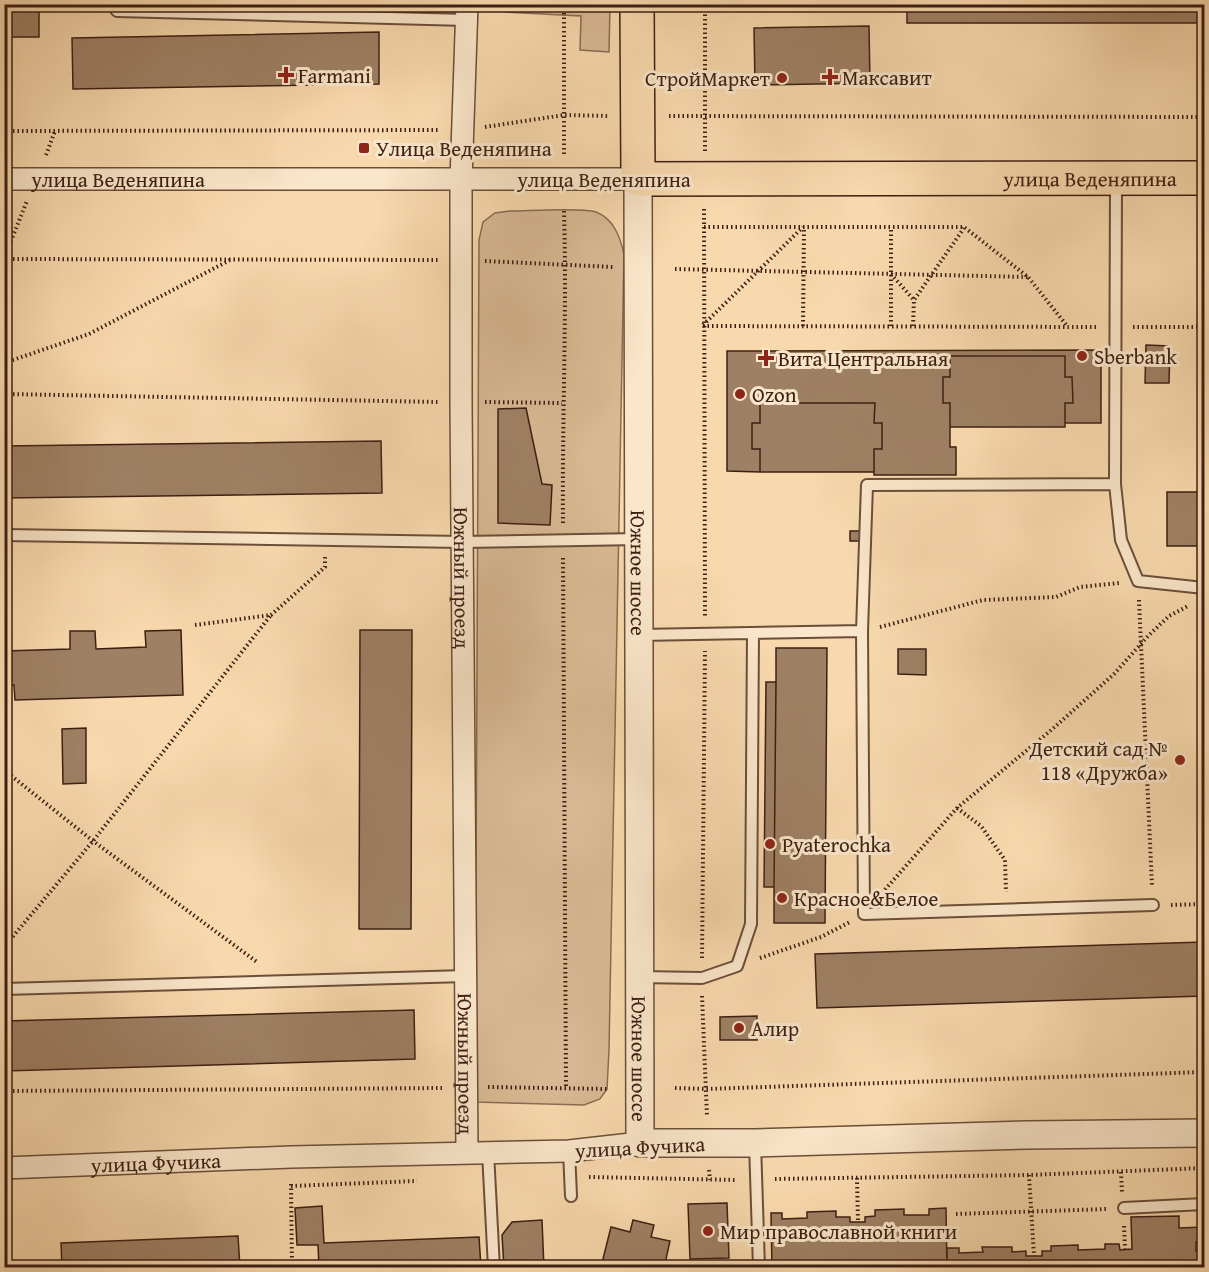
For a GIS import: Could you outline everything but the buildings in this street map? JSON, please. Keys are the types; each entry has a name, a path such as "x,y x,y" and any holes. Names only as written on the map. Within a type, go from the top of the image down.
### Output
{"main road":[{"name":"Южное шоссе","path":"637,4 638,179"},
{"name":"улица Веденяпина","path":"638,179 1204,178"}],"street":[{"name":"Южный проезд","path":"467,12 461,180 466,1087 478,1152"},
{"name":"улица Веденяпина","path":"4,179 638,179"},
{"name":"Южное шоссе","path":"638,179 640,1143"},
{"name":"улица Фучика","path":"4,1168 291,1156 569,1151 640,1143 755,1143 1204,1132"}],"lane":[{"path":"112,4 117,11 336,17 467,12"},
{"path":"336,4 336,17"},
{"path":"1116,178 1115,484 1121,540 1138,581 1204,588"},
{"path":"1115,484 867,485 862,631 864,914 1153,905"},
{"path":"4,535 463,542 639,539"},
{"path":"640,635 862,631"},
{"path":"639,977 702,978 737,966 751,924 753,633"},
{"path":"4,989 466,976"},
{"path":"755,1143 759,1268"},
{"path":"569,1151 571,1196"},
{"path":"478,1152 494,1268"},
{"path":"1124,1208 1204,1204"}],"path":[{"path":"564,4 564,155"},
{"path":"705,4 705,151"},
{"path":"4,130 462,130 564,115 610,116"},
{"path":"669,116 1204,117"},
{"path":"704,209 705,634 702,978 710,1180"},
{"path":"564,211 562,403 566,1088"},
{"path":"704,227 964,227 1028,277 1068,327"},
{"path":"703,326 804,227"},
{"path":"803,326 804,227"},
{"path":"891,227 891,326"},
{"path":"913,326 914,300 964,227"},
{"path":"4,259 462,261 622,267"},
{"path":"4,363 89,334 230,260"},
{"path":"675,269 1028,277"},
{"path":"891,274 914,300"},
{"path":"703,326 1204,327"},
{"path":"4,394 562,403"},
{"path":"4,947 93,841 271,615 325,567 326,540"},
{"path":"862,631 983,600 1056,597 1080,587 1138,581 1153,905 1204,904"},
{"path":"737,966 821,937 864,914 957,808 1049,732 1114,674 1169,616 1196,602"},
{"path":"195,625 271,615"},
{"path":"4,770 93,841 282,981"},
{"path":"957,808 981,826 1005,860 1007,910"},
{"path":"675,1088 706,1089 1204,1071"},
{"path":"4,1091 466,1087 607,1089"},
{"path":"291,1156 292,1268"},
{"path":"1029,1175 1034,1256"},
{"path":"857,1178 858,1222"},
{"path":"956,1214 1124,1208"}],"shaded area":[{"path":"505,5 610,5 609,52 580,50 581,16 505,12"},
{"path":"567,209 596,212 612,224 624,254 609,1050 607,1089 600,1099 584,1105 475,1102 479,240 483,222 495,213"}],"place":[{"name":"Farmani","path":"286,75"},
{"name":"Максавит","path":"830,77"},
{"name":"СтройМаркет","path":"782,78"},
{"name":"Улица Веденяпина","path":"364,148"},
{"name":"Sberbank","path":"1082,356"},
{"name":"Вита Центральная","path":"766,358"},
{"name":"Ozon","path":"740,394"},
{"name":"Детский сад № 118 «Дружба»","path":"1180,760"},
{"name":"Pyaterochka","path":"770,844"},
{"name":"Красное&Белое","path":"782,898"},
{"name":"Алир","path":"739,1028"},
{"name":"Мир православной книги","path":"708,1231"}]}
